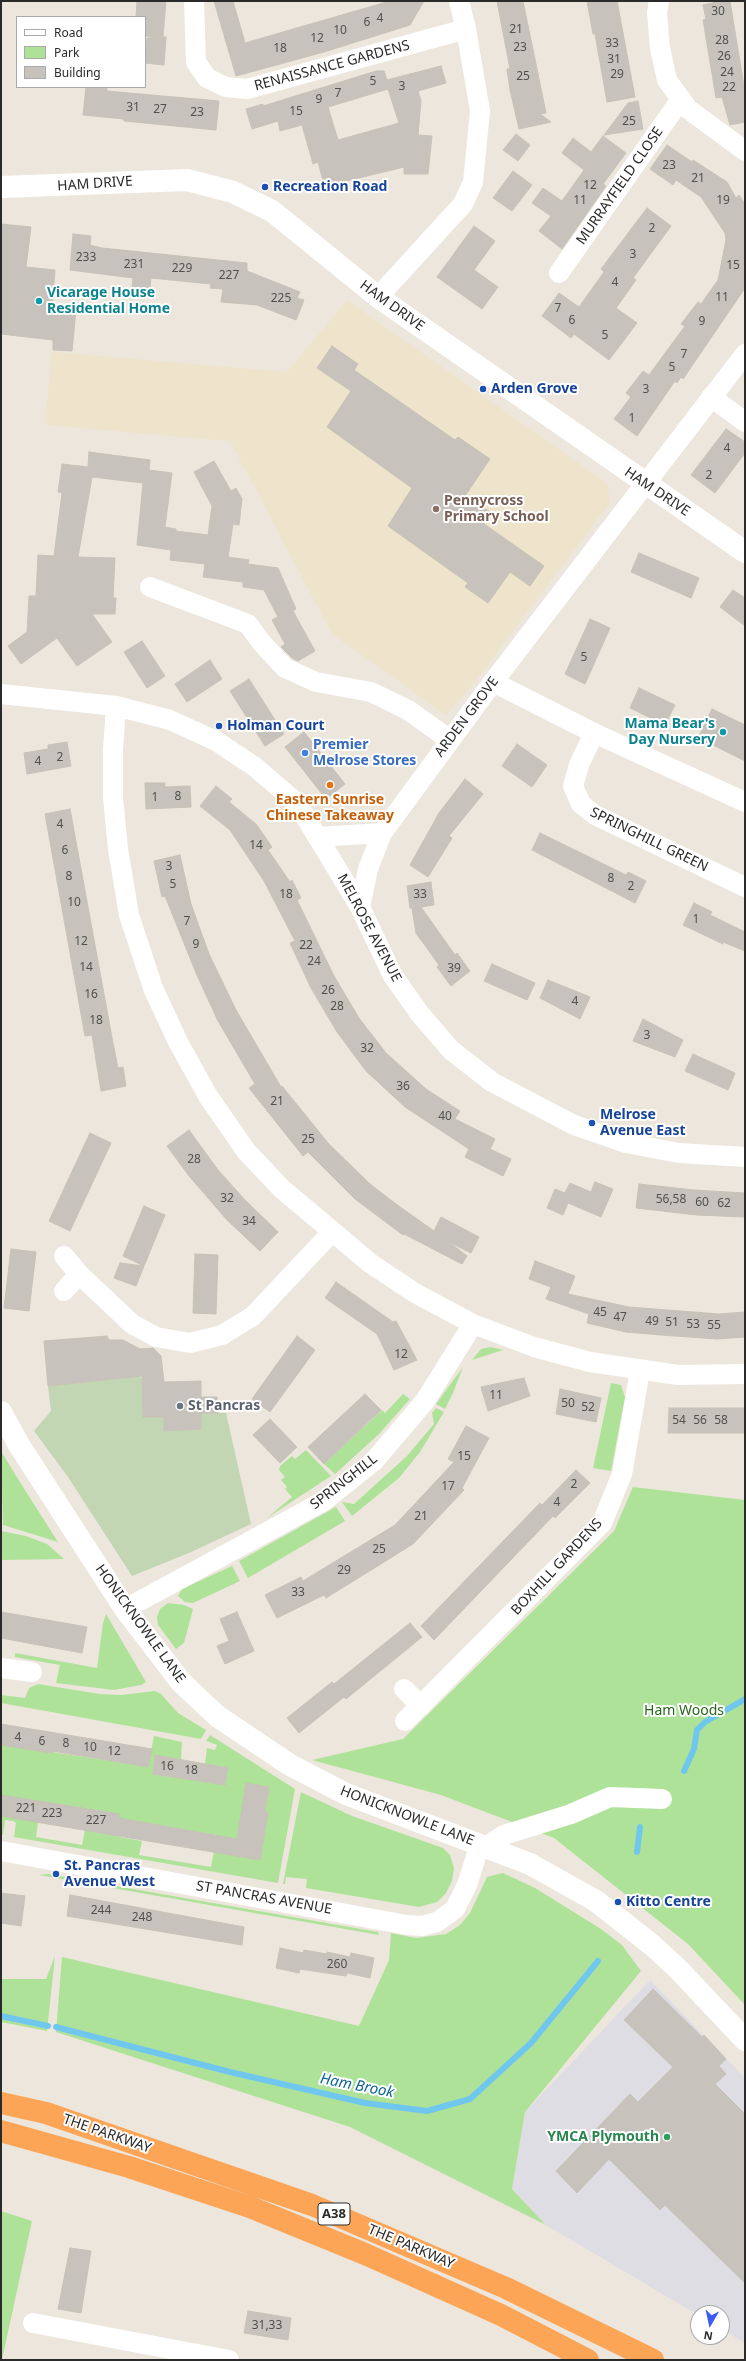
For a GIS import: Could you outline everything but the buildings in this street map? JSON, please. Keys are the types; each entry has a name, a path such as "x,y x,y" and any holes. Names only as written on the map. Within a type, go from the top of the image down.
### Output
{"highway":[{"name":"THE PARKWAY","path":"1,2103 46,2113 312,2205 506,2288 653,2360"},
{"name":"THE PARKWAY","path":"1,2131 129,2167 250,2207 365,2254 494,2312 588,2360"}],"street":[{"name":"RENAISSANCE GARDENS","path":"194,1 196,62 207,78 226,87 247,89 466,29"},
{"path":"378,297 463,204 473,182 480,112 466,29 459,1"},
{"path":"659,1 657,13 660,48 667,80 688,109 745,151"},
{"name":"MURRAYFIELD CLOSE","path":"559,272 681,99"},
{"name":"HAM DRIVE","path":"1,187 187,180 233,192 272,211 378,297 745,552"},
{"name":"ARDEN GROVE","path":"360,907 368,869 382,833 493,682 745,354"},
{"path":"712,397 745,422"},
{"path":"150,586 248,624 261,642 284,668 316,682 371,692 408,710 450,740"},
{"path":"493,682 594,733 745,802"},
{"name":"MELROSE AVENUE","path":"1,694 116,706 170,720 216,740 255,767 297,803 360,907 393,976 420,1014 451,1050 492,1082 570,1123 626,1143 679,1153 745,1157"},
{"path":"116,706 113,750 113,797 118,849 129,915 153,988 178,1042 208,1096 246,1151 282,1189 370,1263 415,1293 473,1324 541,1349 590,1362 640,1371 678,1375 745,1374"},
{"name":"SPRINGHILL GREEN","path":"594,733 579,765 573,786 581,804 595,815 745,887"},
{"path":"318,837 382,833"},
{"path":"64,1256 79,1274 132,1324 156,1337 190,1343 222,1335 253,1316 332,1232"},
{"path":"64,1291 79,1274"},
{"name":"SPRINGHILL","path":"125,1609 324,1501 374,1461 425,1401 473,1324"},
{"name":"BOXHILL GARDENS","path":"405,1722 602,1523 622,1474 640,1371"},
{"name":"HONICKNOWLE LANE","path":"1,1412 19,1445 125,1609 186,1688 217,1716 261,1747 302,1772 346,1794 484,1845 530,1864 596,1901 616,1916 678,1969 745,2040"},
{"path":"1,1668 32,1672"},
{"path":"404,1689 420,1706"},
{"name":"HONICKNOWLE LANE","path":"484,1845 504,1835 571,1814 610,1798 662,1799"},
{"name":"ST PANCRAS AVENUE","path":"1,1851 408,1925 422,1926 437,1922 455,1909 484,1845"},
{"path":"33,2323 229,2360"}],"shaded area":[{"name":"Pennycross Primary School","path":"347,300 608,484 609,504 474,683 446,715 332,634 230,441 45,425 52,352 287,372"},
{"path":"650,1980 745,2078 745,2343 730,2334 730,2305 690,2305 690,2310 546,2225 512,2189 525,2112"}],"green space":[{"path":"491,1347 503,1350 472,1360 481,1349"},
{"path":"463,1367 445,1409 436,1404"},
{"path":"133,1372 144,1380 164,1417 165,1431 201,1429 201,1413 226,1413 251,1524 189,1553 132,1576 68,1477 34,1431 51,1411 48,1386 124,1378"},
{"path":"611,1383 621,1385 625,1397 611,1471 593,1468"},
{"path":"403,1394 410,1399 379,1434 335,1474 324,1464 382,1410 385,1413"},
{"path":"436,1408 444,1412 420,1452 399,1478 352,1516 342,1502 354,1504 407,1456 434,1424 432,1413"},
{"path":"306,1450 331,1476 267,1518 292,1497 285,1489 287,1487 281,1480 285,1477 279,1470 280,1466 292,1456 295,1459"},
{"path":"1,1451 18,1479 58,1542 3,1525"},
{"name":"Ham Woods","path":"633,1487 745,1500 745,2005 688,1944 554,1838 441,1795 312,1760 403,1739 614,1531"},
{"path":"336,1507 345,1521 248,1578 239,1561"},
{"path":"1,1531 26,1536 47,1544 64,1559 1,1560"},
{"path":"232,1566 240,1581 193,1603 185,1602 178,1596 182,1589"},
{"path":"168,1603 184,1605 193,1609 184,1643 176,1649 158,1625 157,1617 160,1609"},
{"path":"106,1614 146,1682 141,1685 114,1690 56,1683 60,1665 15,1657 15,1653 97,1668 103,1623"},
{"path":"38,1684 100,1694 121,1695 155,1691 161,1694 178,1713 206,1730 201,1739 1,1703 1,1695 25,1698 29,1688"},
{"path":"210,1735 295,1789 278,1883 14,1837 16,1823 13,1821 5,1820 3,1835 1,1835 1,1744 148,1767 154,1736 182,1742 181,1759 155,1756 153,1774 225,1785 228,1768 205,1764 207,1748 215,1750 217,1745 206,1741","holes":["246,1783 269,1787 265,1811 268,1812 260,1860 237,1856","107,1813 105,1834 85,1830 82,1845 36,1837 38,1822 19,1819","122,1819 217,1835 211,1867 139,1855 142,1841 119,1837"]},
{"path":"301,1792 352,1816 443,1848 450,1855 454,1868 452,1881 446,1893 437,1902 419,1907 306,1888 307,1879 286,1877 285,1884 283,1884"},
{"path":"503,1873 535,1888 601,1929 622,1945 641,1971 525,2112 512,2189 546,2225 350,2127 56,2032 62,1957 359,2026 389,1960 391,1933 416,1938 446,1934 460,1925 470,1913 487,1877"},
{"path":"48,1874 378,1932 379,1935 39,1875"},
{"path":"55,1956 47,2031 1,2022 1,1979 46,1979"},
{"path":"1,2211 32,2221 2,2360 1,2360"}],"waterway":[{"name":"Ham Brook","path":"684,1771 694,1749 697,1730 705,1722 745,1699"},
{"path":"637,1852 640,1827"},
{"name":"Ham Brook","path":"56,2027 230,2072 365,2103 427,2111 470,2099 531,2043 598,1961"},
{"name":"Ham Brook","path":"1,2016 48,2026"}],"place":[{"name":"Recreation Road","path":"265,187"},
{"name":"Vicarage House Residential Home","path":"39,301"},
{"name":"Arden Grove","path":"483,389"},
{"name":"Pennycross Primary School","path":"436,509"},
{"name":"Holman Court","path":"219,726"},
{"name":"Mama Bear's Day Nursery","path":"723,732"},
{"name":"Premier Melrose Stores","path":"305,753"},
{"name":"Eastern Sunrise Chinese Takeaway","path":"330,785"},
{"name":"Melrose Avenue East","path":"592,1123"},
{"name":"St Pancras","path":"180,1406"},
{"name":"St. Pancras Avenue West","path":"56,1874"},
{"name":"Kitto Centre","path":"618,1902"},
{"name":"YMCA Plymouth","path":"667,2137"}]}
